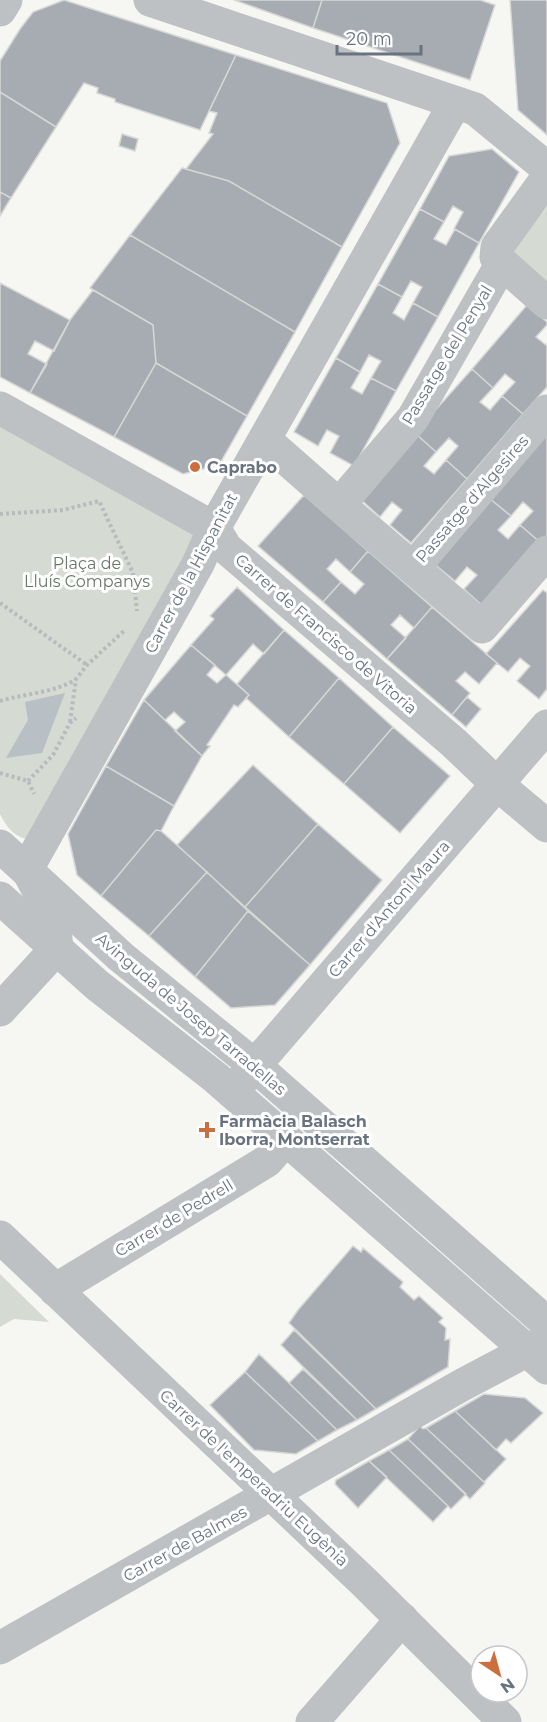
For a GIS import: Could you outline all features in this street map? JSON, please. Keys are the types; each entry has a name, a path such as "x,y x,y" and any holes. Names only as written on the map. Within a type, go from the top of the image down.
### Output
{"street":[{"path":"0,9 6,0"},
{"path":"150,0 475,110 547,168"},
{"name":"Carrer de la Hispanitat","path":"27,869 198,564 214,528 455,103"},
{"name":"Passatge del Penyal","path":"339,505 413,418 502,263 496,256 496,248 547,178"},
{"path":"502,263 547,303"},
{"name":"Carrer de Francisco de Vitoria","path":"0,408 214,528 226,548 454,743 497,784 547,826"},
{"name":"Passatge d'Algesires","path":"339,505 412,567 547,411"},
{"path":"265,440 339,505"},
{"path":"412,567 482,627 547,552"},
{"name":"Carrer d'Antoni Maura","path":"232,1092 547,726"},
{"name":"Avinguda de Josep Tarradellas","path":"0,846 121,957 254,1065 547,1323"},
{"path":"0,1010 55,934 27,869"},
{"name":"Avinguda de Josep Tarradellas","path":"0,898 55,934 97,985 232,1092 540,1352"},
{"name":"Carrer de Pedrell","path":"55,1290 267,1161 286,1139"},
{"name":"Carrer de l'emperadriu Eugènia","path":"0,1237 402,1619 505,1722"},
{"name":"Carrer de Balmes","path":"0,1648 272,1495 540,1352"},
{"path":"312,1722 402,1619"}],"path":[{"path":"0,514 63,510 99,501 133,573 138,618"},
{"path":"0,603 87,665"},
{"path":"0,701 23,694 65,687 76,679 87,665 130,625"},
{"path":"70,723 76,679"},
{"path":"0,773 28,781 34,792 35,800"}],"green space":[{"path":"547,207 547,283 510,252"},
{"name":"Plaça de Lluís Companys","path":"0,426 197,535 30,839 15,834 0,814"},
{"path":"0,1274 49,1322 14,1319 0,1327"}],"shaded area":[{"path":"65,693 42,753 6,758 28,720 25,702"}],"building":[{"path":"64,0 236,55 200,130 115,102 115,99 97,93 98,88 84,83 56,127 0,92 0,61 20,29 33,12"},
{"path":"234,0 322,0 313,28"},
{"path":"322,0 480,0 495,5 470,80 313,28"},
{"path":"510,0 547,0 547,135 518,110"},
{"path":"236,55 387,103 400,143 342,247 229,181 186,169 213,134 209,133 217,113 209,111"},
{"path":"0,92 56,127 11,198 0,192"},
{"path":"122,134 138,139 135,151 119,146"},
{"path":"492,149 519,172 479,243 454,229 463,212 453,206 444,222 420,209 449,156"},
{"path":"182,168 229,181 342,247 295,332 130,235"},
{"path":"0,192 11,198 0,216"},
{"path":"420,209 444,222 434,239 446,245 455,229 479,243 438,317 413,303 422,287 411,281 402,297 378,284"},
{"path":"130,235 295,332 247,416 156,363 153,325 90,288"},
{"path":"0,283 70,320 54,351 35,341 28,354 47,364 30,393 0,377"},
{"path":"378,284 402,297 393,313 404,320 413,303 438,317 396,391 371,378 381,361 369,355 360,372 336,358"},
{"path":"93,290 153,325 156,363 114,437 30,393 70,320"},
{"path":"527,305 547,322 536,337 547,344 547,387 523,414 502,396 515,382 505,374 493,388 472,369"},
{"path":"336,358 360,372 351,388 362,394 371,378 396,391 354,466 330,453 339,436 327,430 318,446 294,432"},
{"path":"156,363 247,416 219,465 183,474 114,437"},
{"path":"472,369 493,388 480,402 490,410 502,396 523,414 467,479 446,460 458,446 449,438 436,452 415,433"},
{"path":"415,433 436,452 424,466 434,474 446,460 467,479 411,543 390,525 402,510 392,502 380,517 359,498"},
{"path":"547,435 547,537 541,543 520,525 533,511 523,502 511,516 489,498"},
{"path":"304,495 368,551 350,572 336,559 327,569 341,582 323,602 258,546"},
{"path":"489,498 511,516 498,530 508,539 520,525 541,543 485,608 464,589 477,575 467,567 455,581 433,563"},
{"path":"368,551 432,607 414,628 400,615 391,625 406,638 387,659 323,602 341,582 355,594 364,584 350,572"},
{"path":"237,587 284,630 264,654 253,644 226,675 191,645 214,619 210,616"},
{"path":"543,590 547,593 547,689 539,699 517,681 530,666 520,658 508,672 486,654"},
{"path":"432,607 497,663 479,684 465,672 456,681 470,693 452,715 387,659"},
{"path":"284,630 339,678 289,737 246,698 249,695 237,684"},
{"path":"191,645 215,665 207,675 217,683 226,675 249,695 238,707 234,705 202,756 175,731 185,722 174,712 165,720 144,700"},
{"path":"339,678 393,727 344,784 289,737"},
{"path":"467,697 481,709 466,727 452,715"},
{"path":"144,700 202,756 174,806 106,766"},
{"path":"393,727 450,776 400,833 344,784"},
{"path":"253,765 318,824 245,907 177,845"},
{"path":"106,766 174,806 161,831 156,830 101,896 77,875 68,834"},
{"path":"318,824 382,880 310,965 245,907"},
{"path":"156,830 161,831 207,872 149,936 101,896"},
{"path":"207,872 248,911 195,977 149,936"},
{"path":"248,911 310,965 275,1005 231,1008 195,977"},
{"path":"353,1246 361,1252 363,1248 403,1282 400,1287 414,1300 419,1296 443,1318 439,1322 446,1328 445,1340 450,1339 448,1367 376,1409 289,1323"},
{"path":"294,1330 376,1409 357,1420 281,1345"},
{"path":"259,1354 337,1430 318,1441 245,1372"},
{"path":"303,1369 357,1420 337,1430 289,1383"},
{"path":"245,1372 318,1441 296,1454 254,1450 210,1405"},
{"path":"484,1394 525,1398 543,1413 511,1443 506,1439 496,1450 455,1411"},
{"path":"455,1411 506,1459 484,1482 426,1428"},
{"path":"420,1426 423,1429 426,1428 485,1483 470,1499 408,1439"},
{"path":"408,1439 466,1494 451,1509 389,1450"},
{"path":"389,1450 448,1506 433,1522 369,1461"},
{"path":"369,1461 387,1477 358,1508 335,1484 336,1480"}],"place":[{"name":"Caprabo","path":"195,467"},
{"name":"Farmàcia Balasch Iborra, Montserrat","path":"207,1130"}]}
